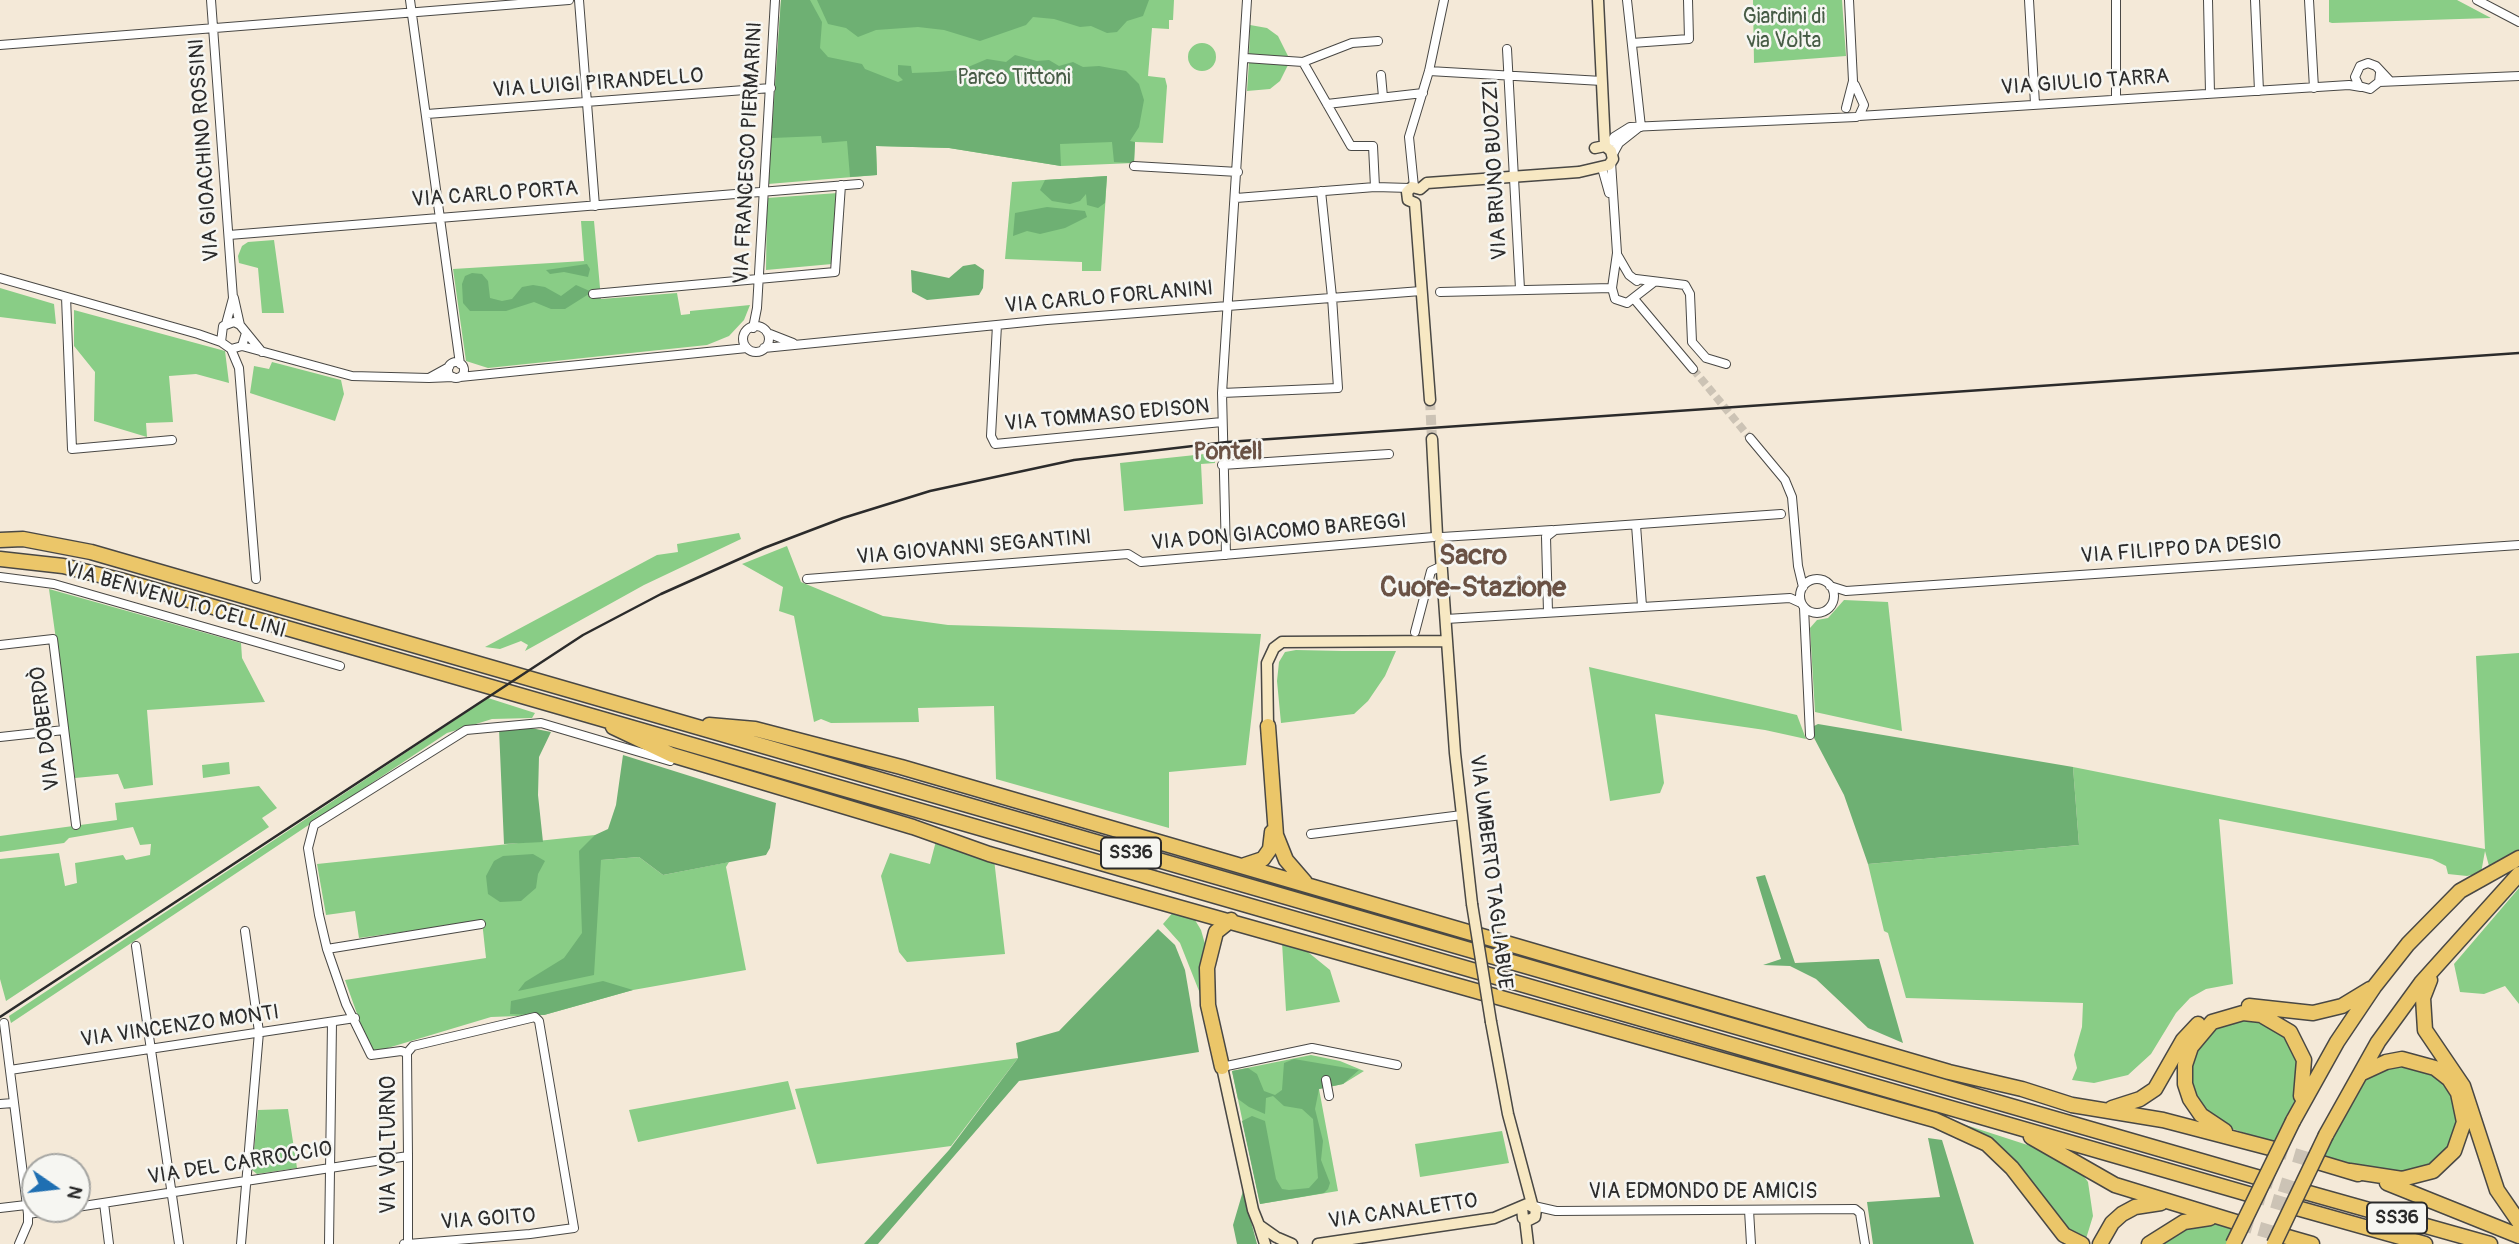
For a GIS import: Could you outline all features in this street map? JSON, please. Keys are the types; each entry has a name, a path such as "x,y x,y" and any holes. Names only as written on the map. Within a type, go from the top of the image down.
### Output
{"highway":[{"name":"SS36","path":"0,540 23,540 91,552 2260,1178"},
{"name":"SS36","path":"0,559 84,570 2252,1195"},
{"path":"600,717 625,734 671,758 913,827 989,854 1935,1120 1987,1144 2012,1168 2064,1235 2082,1244"},
{"path":"676,722 755,729 780,735 1306,883 1937,1069 2100,1110 2163,1120 2274,1149"},
{"path":"1240,865 1252,865 1263,859 1270,849 1273,820 1268,726"},
{"path":"1273,820 1286,860 1306,883"},
{"path":"2233,1244 2296,1116 2337,1042 2374,987 2448,901 2470,884 2519,858"},
{"path":"2308,1244 2279,1240 2326,1135 2358,1076 2392,1023 2450,949 2519,874"},
{"path":"1194,910 1203,920 1211,943 1206,989 1223,1067"},
{"path":"1211,943 1223,924 1231,920"},
{"path":"2450,949 2429,982 2423,998 2425,1030 2463,1086 2497,1190 2519,1222"},
{"path":"2100,1110 2118,1108 2155,1089 2183,1040 2195,1026 2220,1011 2238,1006 2313,1013 2328,1011 2374,987"},
{"path":"2259,1145 2212,1124 2190,1099 2185,1084 2185,1066 2191,1047 2213,1022 2243,1013 2261,1015 2290,1032 2304,1060 2296,1116"},
{"path":"2350,1171 2402,1179 2433,1171 2454,1151 2464,1122 2458,1093 2449,1079 2435,1068 2402,1059 2386,1062 2358,1076"},
{"path":"2009,1124 2115,1185 2239,1223"},
{"path":"2319,1162 2409,1190 2519,1236"},
{"name":"SS36","path":"2305,1192 2490,1244"},
{"path":"2101,1241 2122,1214 2136,1207 2168,1203"},
{"name":"SS36","path":"2297,1208 2425,1244"},
{"path":"2149,1244 2184,1222 2219,1218"}],"street":[{"name":"VIA GIOACHINO ROSSINI","path":"211,0 233,298 240,325"},
{"path":"410,0 456,345 457,377"},
{"path":"0,45 569,0"},
{"path":"579,0 595,206"},
{"name":"VIA FRANCESCO PIERMARINI","path":"753,328 757,308 775,0"},
{"path":"1226,555 1222,393 1248,0"},
{"path":"1430,400 1409,137 1429,71 1444,0"},
{"path":"1598,0 1603,156 1612,203 1617,253 1613,285 1618,302 1627,303 1654,282"},
{"path":"1236,198 1375,187 1413,193 1427,184 1579,172 1641,127 1627,0"},
{"path":"1632,43 1689,39 1688,0"},
{"path":"1850,0 1853,75 1852,102 1848,113 1858,116 1865,108 1852,102"},
{"path":"2029,0 2035,104"},
{"path":"2116,0 2116,99"},
{"path":"2208,0 2210,93"},
{"path":"2255,0 2259,91"},
{"path":"2309,0 2314,88"},
{"path":"2477,0 2519,22"},
{"path":"1245,58 1303,62 1352,43 1378,41"},
{"name":"VIA BRUNO BUOZZI","path":"1507,49 1520,289"},
{"path":"1303,62 1351,146 1373,146 1375,187"},
{"path":"2364,64 2376,66 2380,78 2370,89 2355,85 2355,73 2364,64"},
{"path":"1429,71 1602,81"},
{"path":"1381,75 1383,97"},
{"path":"2380,78 2390,81 2519,76"},
{"name":"VIA GIULIO TARRA","path":"1641,127 2355,85"},
{"name":"VIA LUIGI PIRANDELLO","path":"427,114 771,88"},
{"path":"1327,104 1423,93"},
{"path":"1828,118 1852,102"},
{"path":"1134,166 1238,172"},
{"name":"VIA CARLO PORTA","path":"229,235 859,184"},
{"path":"593,294 835,272 841,185"},
{"path":"1222,393 1338,388 1321,191"},
{"path":"1617,253 1632,277 1637,297 1693,369"},
{"path":"1440,292 1613,285 1632,277 1654,282 1675,281 1685,285 1690,294 1692,342 1706,358 1726,364"},
{"path":"0,278 221,342 231,349 239,368"},
{"name":"VIA CARLO FORLANINI","path":"764,348 1227,305 1421,292"},
{"path":"65,297 72,449 172,440"},
{"name":"VIA GIOACHINO ROSSINI","path":"224,327 233,298"},
{"name":"VIA FRANCESCO PIERMARINI","path":"757,308 766,332"},
{"path":"198,334 240,325 262,352"},
{"name":"VIA TOMMASO EDISON","path":"997,326 991,436 995,444 1222,422"},
{"path":"221,342 224,327"},
{"path":"231,349 242,346 352,376 429,378 764,348 771,341 766,332 753,328 744,332 741,338 716,351"},
{"name":"VIA CARLO FORLANINI","path":"766,332 799,344"},
{"path":"246,333 239,368 256,579"},
{"path":"741,338 747,348"},
{"path":"456,365 448,372 457,377"},
{"path":"429,378 456,365 484,373"},
{"path":"1750,438 1785,480 1792,498 1802,589 1810,735"},
{"name":"VIA UMBERTO TAGLIABUE","path":"1432,439 1438,540 1472,904 1502,1086 1526,1186 1528,1240"},
{"path":"1222,465 1389,454"},
{"path":"1438,540 1781,514"},
{"path":"1636,525 1642,606"},
{"path":"1546,537 1555,530"},
{"path":"1536,531 1546,537"},
{"path":"1546,537 1548,612"},
{"name":"VIA DON GIACOMO BAREGGI","path":"1141,562 1419,539 1438,540"},
{"name":"VIA FILIPPO DA DESIO","path":"1830,586 1846,591 2519,545"},
{"name":"VIA GIOVANNI SEGANTINI","path":"807,579 1128,554 1141,562"},
{"path":"1415,632 1431,571 1442,562"},
{"path":"1798,566 1812,580 1830,586 1833,600"},
{"name":"VIA BENVENUTO CELLINI","path":"0,577 54,584 340,666"},
{"path":"1446,619 1790,598 1812,580"},
{"path":"1790,598 1813,613 1823,612 1833,600 1846,591"},
{"path":"1803,624 1813,613"},
{"name":"VIA DOBERDÒ","path":"0,645 53,639 76,825"},
{"path":"1268,726 1267,663 1274,648 1282,642 1447,641"},
{"path":"407,1053 391,1051 371,1055 346,1004 327,949 319,915 308,848 314,825 466,730 541,723 671,758"},
{"path":"0,737 64,730"},
{"path":"1311,834 1462,816"},
{"path":"327,949 481,924"},
{"path":"241,1244 259,1032 245,932"},
{"path":"136,946 179,1244"},
{"name":"VIA VOLTURNO","path":"407,1244 407,1053 414,1046 534,1017 539,1021 573,1228"},
{"name":"VIA VINCENZO MONTI","path":"10,1070 355,1018"},
{"path":"329,1244 332,1022"},
{"path":"4,1023 21,1164"},
{"path":"1265,1244 1253,1210 1223,1067 1312,1048 1397,1065"},
{"path":"1326,1080 1329,1096"},
{"path":"0,1104 13,1102"},
{"name":"VIA DEL CARROCCIO","path":"91,1205 408,1156"},
{"path":"104,1203 109,1244"},
{"path":"0,1208 21,1210"},
{"name":"VIA EDMONDO DE AMICIS","path":"1529,1212 1855,1209 1860,1213 1865,1244"},
{"path":"1749,1210 1751,1244"},
{"name":"VIA CANALETTO","path":"1318,1244 1529,1212"},
{"path":"19,1244 28,1223"},
{"path":"1259,1225 1278,1240"},
{"name":"VIA GOITO","path":"407,1244 530,1239 573,1228"},
{"path":"1265,1244 1268,1238 1292,1244"}],"green space":[{"name":"Parco Tittoni","path":"781,0 1174,0 1173,20 1169,20 1169,29 1152,28 1148,76 1165,78 1167,86 1163,143 1135,142 1134,163 1061,166 949,148 876,146 877,175 768,184"},
{"path":"781,0 810,0 822,22 820,48 828,57 862,64 865,69 898,82 903,80 898,75 898,65 911,66 912,73 961,70 987,59 1006,62 1015,55 1037,61 1049,60 1059,66 1073,62 1083,67 1099,66 1126,71 1139,84 1144,100 1139,127 1130,141 1135,142 1134,163 1114,162 1112,142 1060,144 1061,166 949,148 876,146 877,175 850,177 847,141 822,143 821,136 772,138"},
{"path":"817,0 1149,0 1143,16 1127,21 1117,32 1107,33 1091,26 1080,27 1054,19 1033,17 1026,25 980,41 944,30 918,27 876,30 858,37 846,28 828,24"},
{"name":"Giardini di via Volta","path":"1753,0 1842,0 1846,56 1754,63"},
{"path":"2329,0 2457,0 2491,18 2332,23 2329,22"},
{"path":"1250,25 1267,28 1278,36 1289,58 1249,55"},
{"path":"1202,43 1212,47 1216,57 1212,67 1202,71 1192,67 1188,57 1192,47"},
{"path":"1249,62 1288,65 1280,81 1270,89 1247,91"},
{"path":"1107,176 1101,271 1082,271 1082,262 1005,259 1012,182"},
{"path":"1107,176 1105,203 1098,208 1087,205 1086,194 1080,201 1070,204 1052,201 1040,190 1045,180"},
{"path":"838,193 832,264 766,270 767,198"},
{"path":"1047,207 1085,211 1087,217 1065,228 1040,234 1027,231 1013,236 1015,213"},
{"path":"581,221 594,221 601,299 677,293 681,315 690,314 690,311 750,305 744,320 729,336 707,345 488,368 466,361 453,269 584,261"},
{"path":"274,240 284,313 262,313 258,268 239,263 238,256 242,246 248,242"},
{"path":"587,264 590,269 588,277 564,272 550,274 546,270"},
{"path":"975,264 984,270 983,288 979,295 927,300 912,292 911,270 949,278 963,266"},
{"path":"472,273 482,274 488,281 490,298 502,301 512,299 522,287 533,285 545,287 561,296 576,285 592,292 565,309 551,309 534,302 506,311 470,311 463,303 462,284 465,276"},
{"path":"0,288 54,304 56,324 0,317"},
{"path":"74,310 225,351 229,383 196,374 169,376 173,422 146,423 147,437 94,421 95,372 74,346"},
{"path":"272,362 341,380 344,394 335,421 250,393 254,366 269,369"},
{"path":"1214,453 1215,463 1201,464 1203,504 1124,511 1120,463"},
{"path":"739,533 741,539 644,585 525,651 528,645 521,641 500,649 485,647 657,555 678,552 677,544"},
{"path":"787,546 801,582 883,616 948,625 1261,634 1246,765 1169,772 1169,828 996,779 994,706 918,708 919,722 831,723 821,719 814,722 794,616 779,611 783,587 742,564"},
{"path":"49,589 241,643 242,658 265,702 147,710 153,785 124,789 118,774 75,778"},
{"path":"1844,600 1888,602 1902,731 1815,712 1810,628 1817,620 1828,618"},
{"path":"1396,651 1385,676 1368,701 1354,714 1281,723 1277,681 1279,662 1285,652"},
{"path":"2519,653 2519,850 2489,866 2485,851 2481,873 2467,876 2448,874 2446,866 2432,859 2219,819 2233,984 2206,989 2190,998 2176,1013 2151,1054 2128,1075 2094,1083 2072,1080 2077,1068 2074,1055 2082,1027 2083,1003 1906,998 1888,933 1884,931 1868,864 2079,845 2073,767 2485,849 2476,656"},
{"path":"1589,667 1797,715 1806,739 1765,730 1655,714 1664,783 1660,793 1610,801"},
{"path":"488,698 535,713 532,718 492,719 447,733 11,1023 9,1016"},
{"path":"1818,724 2073,767 2079,845 1868,864 1844,795 1813,736 1814,726"},
{"path":"526,727 551,732 539,757 538,795 543,842 504,844 499,729"},
{"path":"623,755 776,803 770,848 766,855 663,875 639,857 601,860 594,975 518,991 525,982 564,958 582,933 579,851 595,835 608,829 616,805"},
{"path":"229,762 230,774 203,778 202,765"},
{"path":"259,786 277,808 262,818 269,827 6,1001 0,979 0,859 59,853 65,886 77,883 75,863 123,855 126,860 150,855 151,844 140,845 133,827 69,838 64,843 0,852 0,836 117,820 115,803"},
{"path":"595,835 601,860 639,857 663,875 729,862 726,867 746,970 633,990 544,1015 491,1017 371,1053 345,980 486,958 482,921 359,938 355,911 326,915 317,864"},
{"path":"936,841 994,859 1005,954 907,962 899,952 881,876 890,853 930,864"},
{"path":"533,854 545,861 538,874 536,888 521,901 500,902 488,894 486,876 494,861 503,856"},
{"path":"1765,875 1795,963 1879,959 1903,1043 1868,1028 1816,979 1790,966 1763,965 1781,959 1756,877"},
{"path":"2519,888 2519,1004 2505,986 2484,994 2460,992 2454,964"},
{"path":"1175,910 1195,920 1201,930 1205,944 1201,996 1180,943 1163,924"},
{"path":"1158,929 1175,945 1185,970 1199,1052 1019,1081 878,1244 864,1244 949,1150 1018,1058 1016,1043 1059,1031"},
{"path":"1282,942 1303,948 1330,970 1340,1002 1286,1011"},
{"path":"603,981 633,990 544,1015 510,1014 511,1001"},
{"path":"2256,1019 2284,1033 2300,1058 2296,1097 2277,1144 2224,1126 2206,1112 2192,1091 2192,1059 2199,1044 2211,1030 2225,1021"},
{"path":"1311,1055 1340,1061 1364,1071 1343,1084 1319,1089 1338,1191 1260,1204 1232,1071"},
{"path":"1018,1058 951,1146 817,1164 795,1089"},
{"path":"1294,1059 1359,1070 1343,1084 1319,1089 1315,1109 1323,1141 1321,1160 1330,1183 1328,1189 1324,1193 1260,1204 1242,1121 1252,1116 1265,1121 1276,1179 1282,1189 1289,1190 1309,1188 1318,1178 1313,1119 1302,1109 1284,1106 1273,1096 1266,1098 1265,1114 1249,1107 1238,1099 1232,1071 1248,1068 1257,1074 1264,1091 1275,1095 1282,1090 1284,1063"},
{"path":"2413,1064 2443,1079 2458,1107 2455,1140 2424,1172 2378,1173 2321,1156 2357,1088 2369,1075 2377,1070"},
{"path":"788,1081 796,1109 638,1142 629,1110"},
{"path":"288,1109 297,1168 257,1174 252,1170 258,1110"},
{"path":"1935,1115 2046,1151 2080,1171 2088,1182 2093,1216 2085,1242 2074,1237 2013,1163"},
{"path":"1502,1131 1509,1163 1420,1177 1415,1144"},
{"path":"1928,1138 1942,1140 1974,1244 1873,1244 1867,1202 1940,1197"},
{"path":"1243,1191 1257,1244 1237,1244 1233,1225"},
{"path":"2214,1223 2236,1228 2229,1244 2161,1244 2183,1228"}],"tunnel":[{"path":"1693,369 1750,438"},
{"path":"1430,400 1432,439"},
{"path":"2274,1149 2318,1162"},
{"path":"2260,1178 2305,1192"},
{"path":"2252,1195 2297,1208"},
{"path":"2239,1223 2284,1236"}],"railway":[{"path":"0,1017 583,635 661,594 764,548 843,518 930,491 1074,460 1227,442 2519,353"}],"district":[{"name":"Pontell","path":"1228,453"},
{"name":"Sacro Cuore-Stazione","path":"1473,573"}]}
